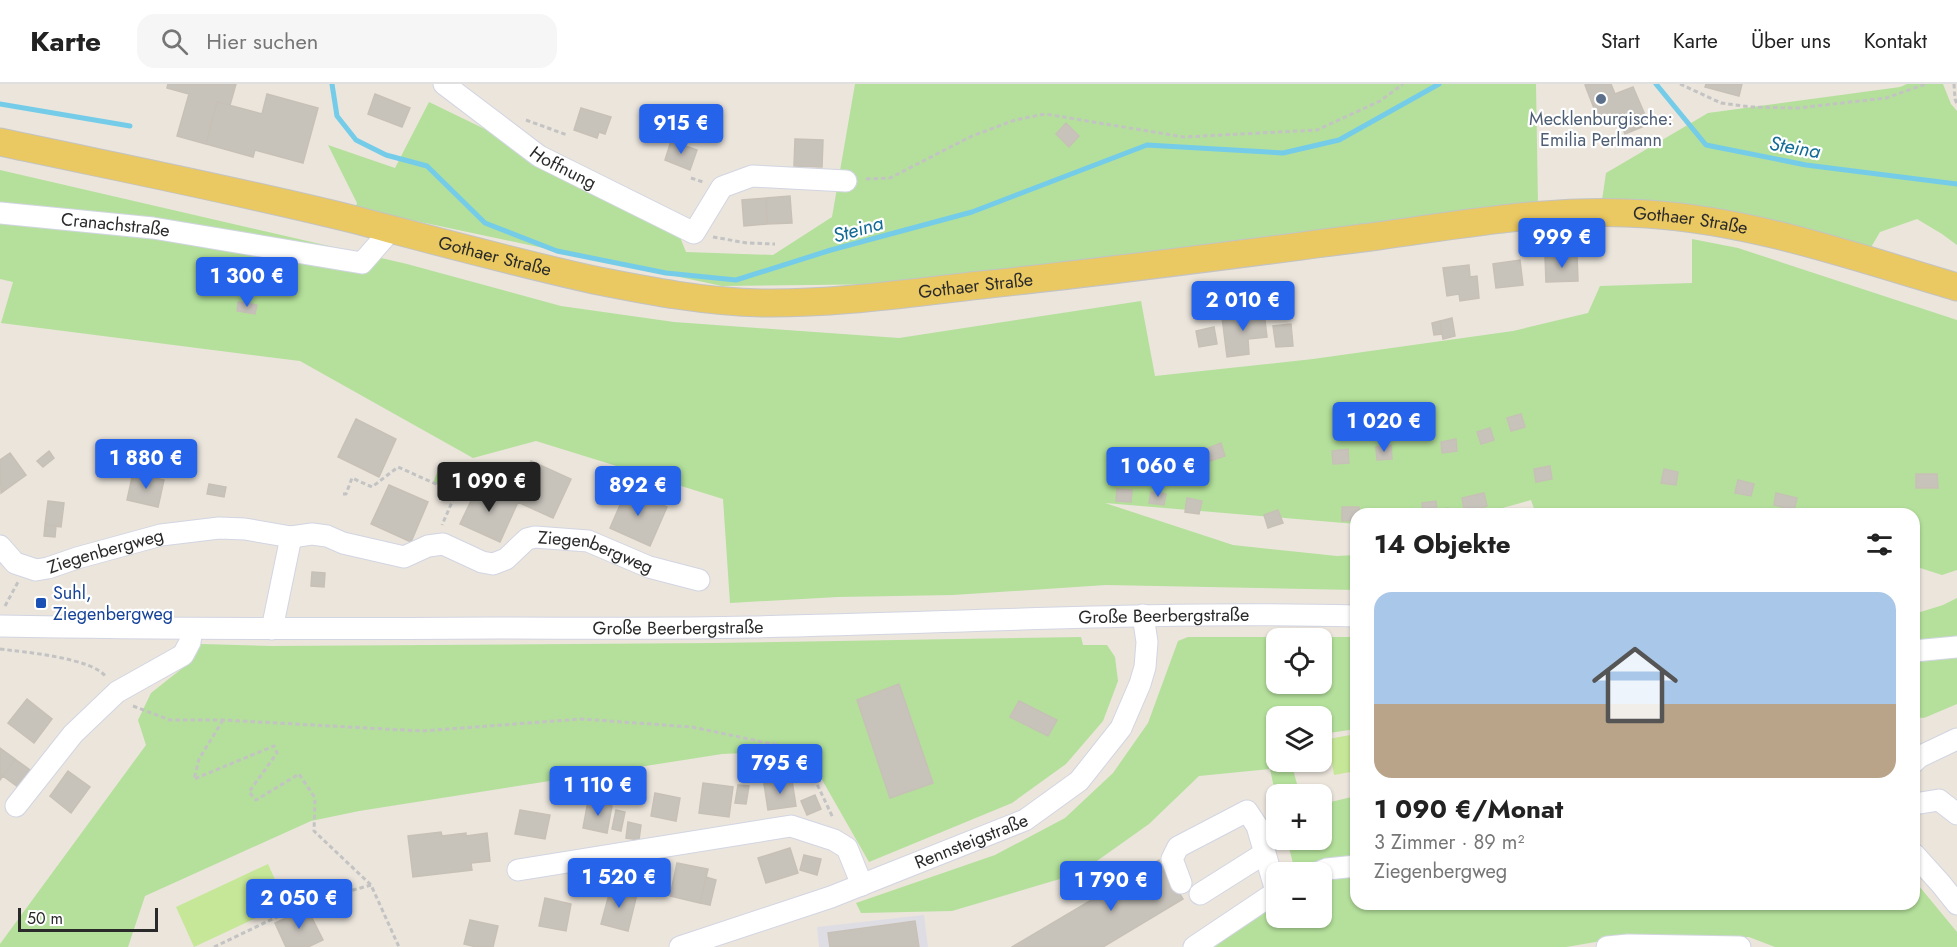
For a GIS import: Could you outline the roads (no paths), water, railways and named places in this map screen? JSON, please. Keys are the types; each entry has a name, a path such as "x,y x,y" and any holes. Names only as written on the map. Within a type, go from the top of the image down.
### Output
{"main road":[{"name":"Gothaer Straße","path":"0,142 349,218 562,273 638,289 712,300 761,303 822,301 1026,280 1501,219 1587,213 1643,213 1715,220 1784,236 1957,287"}],"street":[{"name":"Hoffnung","path":"444,84 539,156 694,233 722,187 752,176 846,181"},
{"name":"Cranachstraße","path":"0,213 153,228 362,263 391,230"},
{"name":"Ziegenbergweg","path":"0,546 15,563 36,570 161,535 219,528 245,529 291,537 312,534 327,536 343,543 404,557 435,544 443,544 482,562 493,564 506,559 527,539 535,537 588,541 649,567 699,580"},
{"path":"272,629 291,537"},
{"name":"Große Beerbergstraße","path":"0,626 192,630 731,628 1143,615 1350,616"},
{"name":"Rennsteigstraße","path":"685,946 862,885 1025,820 1079,781 1121,728 1140,684 1145,667 1147,642 1143,615"},
{"path":"16,806 73,734 117,692 183,655 190,642 192,630"},
{"path":"1920,650 1957,647"},
{"path":"1920,758 1957,739"},
{"path":"1920,803 1939,800 1957,814"},
{"path":"1181,883 1172,859 1178,847 1247,812 1257,826 1268,862"},
{"path":"518,870 791,826 834,840 848,848 862,885"},
{"path":"1200,894 1265,853"},
{"path":"1920,861 1957,904"},
{"path":"1332,868 1350,867"},
{"path":"1194,947 1266,899"},
{"path":"1607,947 1628,945 1740,947"}],"waterway":[{"name":"Steina","path":"332,84 337,116 356,140 386,155 427,166 485,223 557,251 666,273 736,280 831,250 972,212 1147,145 1283,153 1339,140 1439,84"},
{"name":"Steina","path":"1656,84 1706,145 1806,165 1957,184"},
{"name":"Steina","path":"0,104 130,126"}],"place":[{"name":"Mecklenburgische: Emilia Perlmann","path":"1601,99"},
{"name":"Suhl, Ziegenbergweg","path":"41,603"}]}
